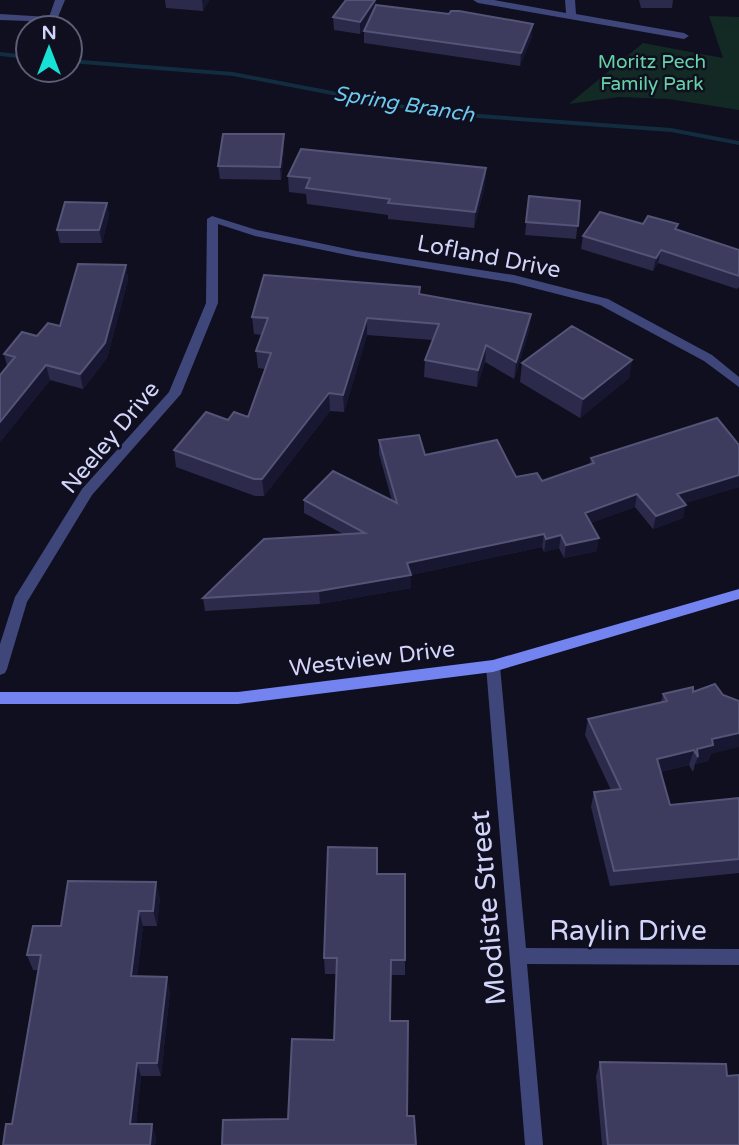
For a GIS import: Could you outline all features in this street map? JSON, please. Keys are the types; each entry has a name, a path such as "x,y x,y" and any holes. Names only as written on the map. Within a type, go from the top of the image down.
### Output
{"main road":[{"name":"Westview Drive","path":"0,698 238,698 493,666 739,594"}],"street":[{"path":"0,17 53,20 60,0"},
{"path":"478,0 684,36"},
{"path":"570,0 571,15"},
{"name":"Lofland Drive","path":"212,219 255,233 357,254 513,279 604,302 708,358 739,383"},
{"name":"Neeley Drive","path":"0,669 20,601 86,492 175,394 212,303 212,219"},
{"name":"Modiste Street","path":"493,666 534,1145"},
{"name":"Raylin Drive","path":"517,956 739,957"}],"green space":[{"name":"Moritz Pech Family Park","path":"709,16 739,17 739,110 669,99 619,97 569,104 643,43 723,58"}],"building":[{"path":"346,0 375,0 360,22 333,17"},
{"path":"376,5 449,14 451,11 459,11 533,24 521,53 364,31"},
{"path":"223,134 284,134 280,167 218,166"},
{"path":"301,149 486,168 475,212 388,203 390,199 306,188 310,178 288,176"},
{"path":"529,196 580,201 578,226 526,222"},
{"path":"65,202 107,203 99,230 57,230"},
{"path":"600,212 643,224 648,216 678,224 675,229 739,250 739,276 661,250 656,258 583,236"},
{"path":"78,264 126,265 105,343 80,374 46,365 0,422 0,375 15,357 4,354 22,332 37,336 48,323 60,326"},
{"path":"264,275 420,287 419,294 531,314 516,362 486,345 478,370 425,360 439,324 367,318 343,395 329,393 262,479 254,479 174,450 206,412 228,420 234,412 248,417 271,353 256,351 268,318 252,317"},
{"path":"572,326 632,360 583,399 522,363"},
{"path":"717,418 739,445 739,475 677,494 686,505 656,516 637,494 585,513 599,538 566,545 561,535 546,539 544,534 407,563 411,575 319,591 203,598 264,539 365,533 304,500 333,471 397,503 379,440 419,435 425,455 497,440 516,477 537,473 542,481 594,463 591,458"},
{"path":"715,684 723,695 739,701 739,733 712,739 713,745 697,749 698,757 694,750 657,759 670,805 739,798 739,859 614,871 594,792 621,789 588,719 667,701 663,694 693,687 693,692"},
{"path":"328,847 377,848 377,874 405,874 405,960 391,960 390,1021 408,1021 407,1116 414,1116 416,1145 222,1145 223,1120 288,1119 292,1039 334,1040 337,958 324,958"},
{"path":"68,881 156,882 153,911 139,911 131,976 167,977 157,1063 137,1063 130,1124 152,1124 150,1145 3,1145 6,1124 12,1124 41,955 27,955 33,926 61,926"},
{"path":"600,1062 726,1064 727,1076 739,1075 739,1145 608,1145"}],"waterway":[{"name":"Spring Branch","path":"0,54 14,56"},
{"name":"Spring Branch","path":"84,62 233,74 436,113 671,130 739,143"}]}
